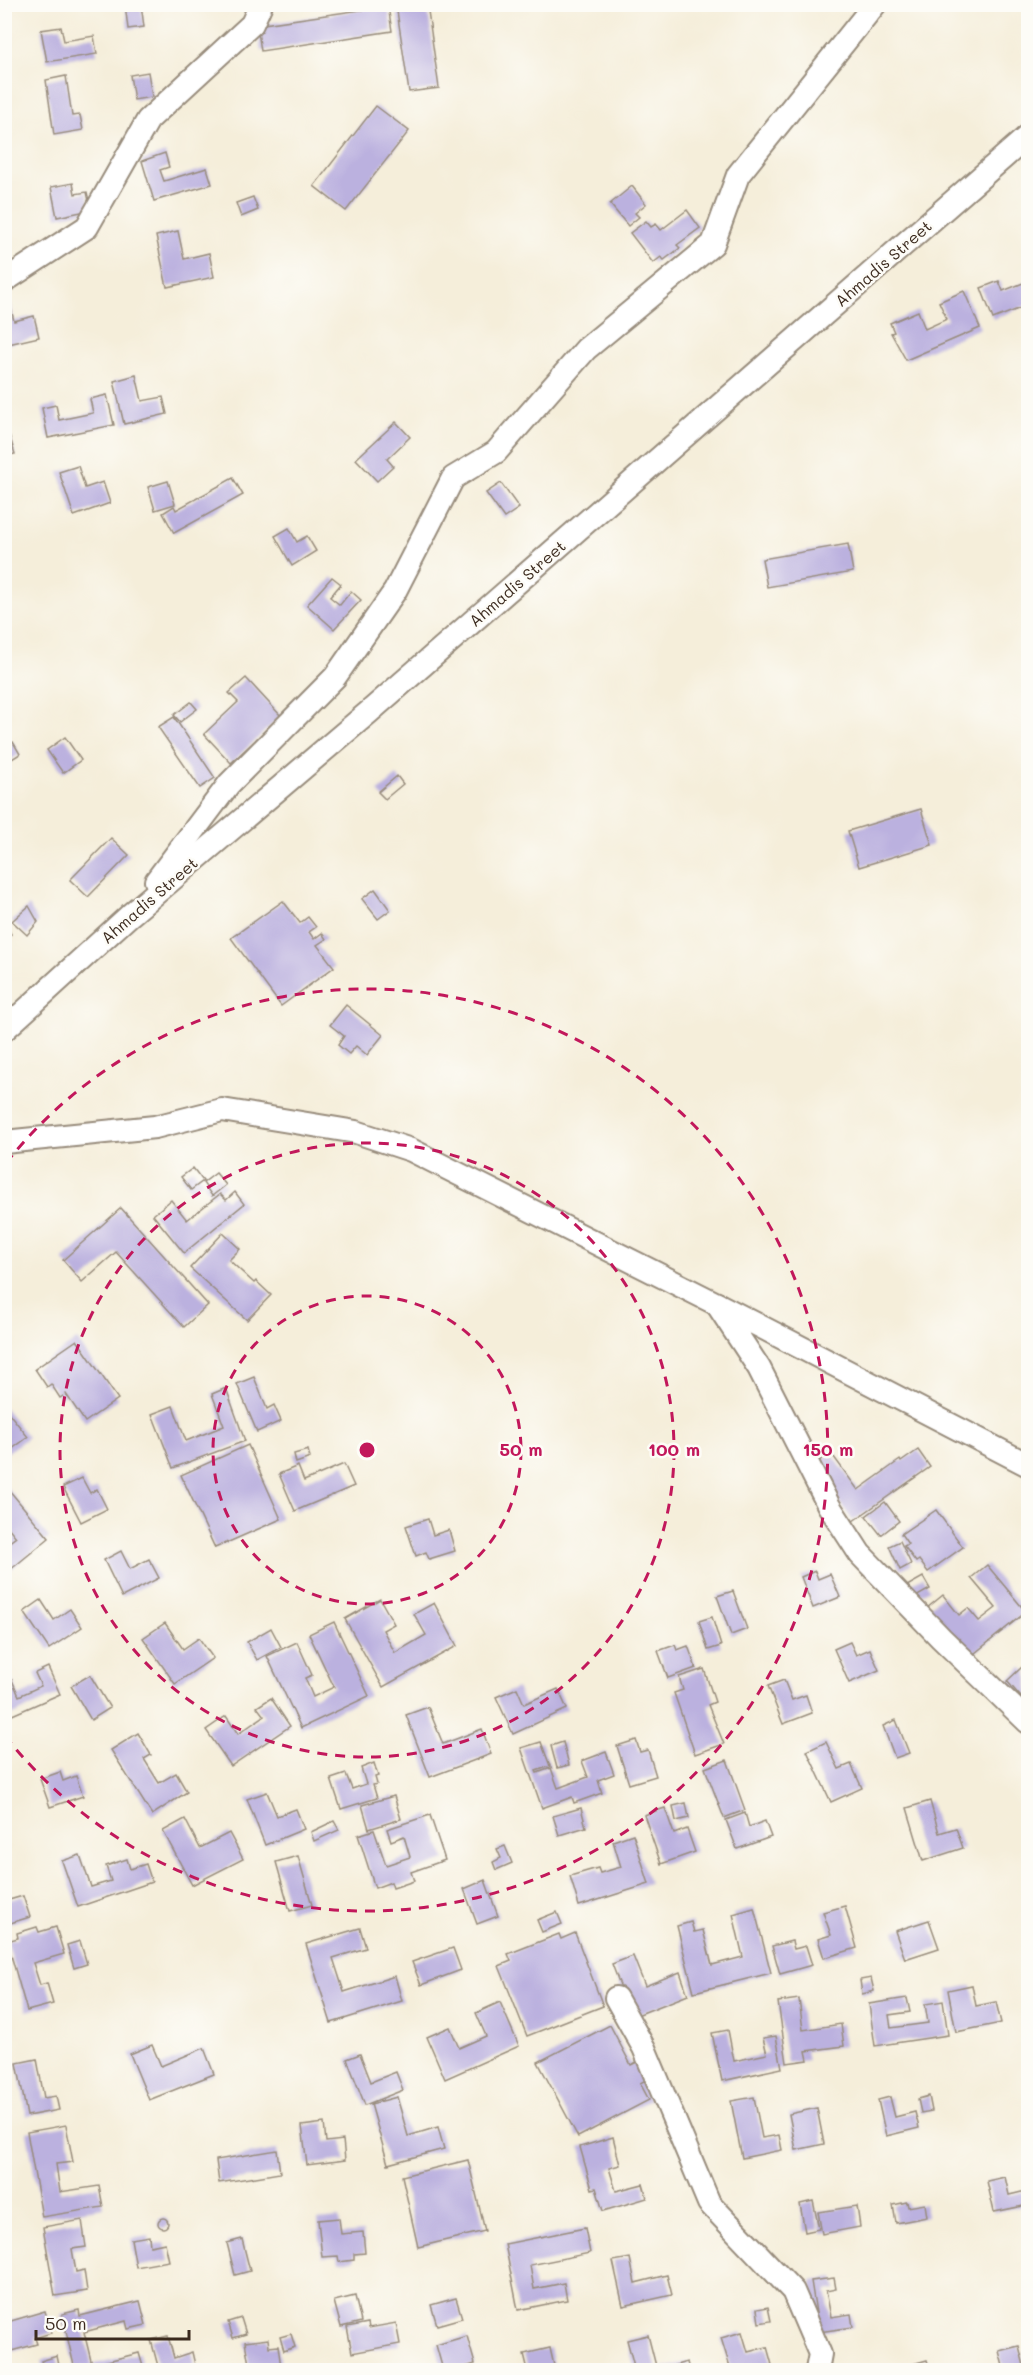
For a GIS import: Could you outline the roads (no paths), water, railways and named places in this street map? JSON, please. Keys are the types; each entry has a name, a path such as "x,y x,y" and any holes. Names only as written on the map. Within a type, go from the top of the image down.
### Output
{"street":[{"path":"4,281 87,227 148,120 252,24 261,4"},
{"path":"130,915 229,784 335,677 395,591 453,478 496,452 586,349 714,244 738,175 875,4"},
{"name":"Ahmadis Street","path":"4,1030 130,915 378,704 1029,136"},
{"path":"4,1142 155,1126 222,1110 356,1132 411,1150 1029,1465"},
{"path":"717,1304 759,1368 829,1506 860,1554 941,1638 1029,1722"},
{"path":"616,1998 644,2048 709,2203 793,2291 820,2354 817,2370"}]}
